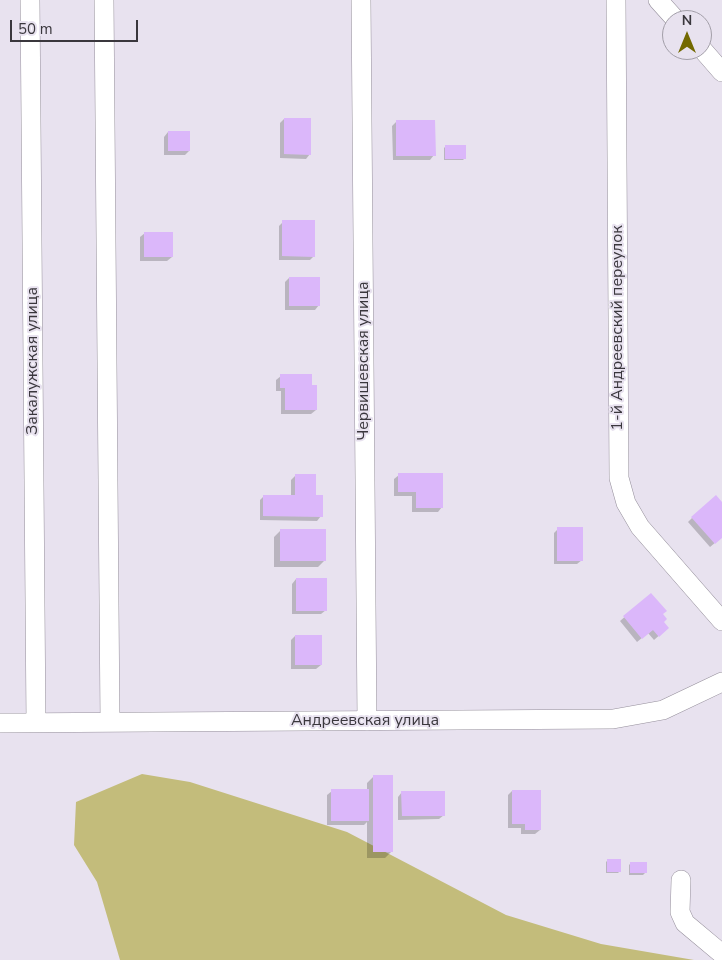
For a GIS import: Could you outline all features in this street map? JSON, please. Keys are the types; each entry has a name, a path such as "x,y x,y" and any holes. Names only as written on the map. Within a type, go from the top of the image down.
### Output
{"street":[{"name":"Закалужская улица","path":"30,0 36,722"},
{"path":"104,0 110,722"},
{"name":"Червишевская улица","path":"362,0 367,721"},
{"name":"1-й Андреевский переулок","path":"616,0 618,478 626,503 640,527 722,621"},
{"path":"658,0 667,10"},
{"path":"712,60 722,72"},
{"name":"Андреевская улица","path":"0,723 613,718 663,710 722,682"},
{"path":"681,880 680,912 685,924 722,954"}],"shaded area":[{"path":"142,774 190,782 347,832 506,915 601,944 694,960 120,960 97,882 74,845 76,802"}],"building":[{"path":"284,118 311,118 311,155 284,154"},
{"path":"396,120 435,120 436,156 396,156"},
{"path":"168,131 190,131 190,151 168,151"},
{"path":"445,145 466,145 466,159 445,159"},
{"path":"282,220 315,220 315,257 282,256"},
{"path":"144,232 173,232 173,257 144,257"},
{"path":"289,277 320,277 320,306 289,306"},
{"path":"280,374 312,374 312,385 317,385 317,410 285,410 285,388 280,388"},
{"path":"398,473 443,473 443,508 416,508 416,492 398,492"},
{"path":"295,474 316,474 316,495 323,495 323,517 263,516 263,495 295,495"},
{"path":"716,495 722,502 722,538 715,544 691,517"},
{"path":"557,527 583,527 583,561 557,561"},
{"path":"280,529 326,529 326,561 280,561"},
{"path":"296,578 327,578 327,611 296,611"},
{"path":"651,593 667,611 663,614 667,619 664,622 669,628 659,637 653,630 642,639 623,616"},
{"path":"295,635 322,635 322,665 295,665"},
{"path":"373,775 393,775 393,852 373,852"},
{"path":"331,789 369,789 369,821 331,821"},
{"path":"512,790 541,790 541,830 525,830 525,824 512,824"},
{"path":"401,791 445,791 445,816 402,816"},
{"path":"607,859 621,859 621,872 607,872"},
{"path":"630,862 647,862 647,873 630,873"}]}
